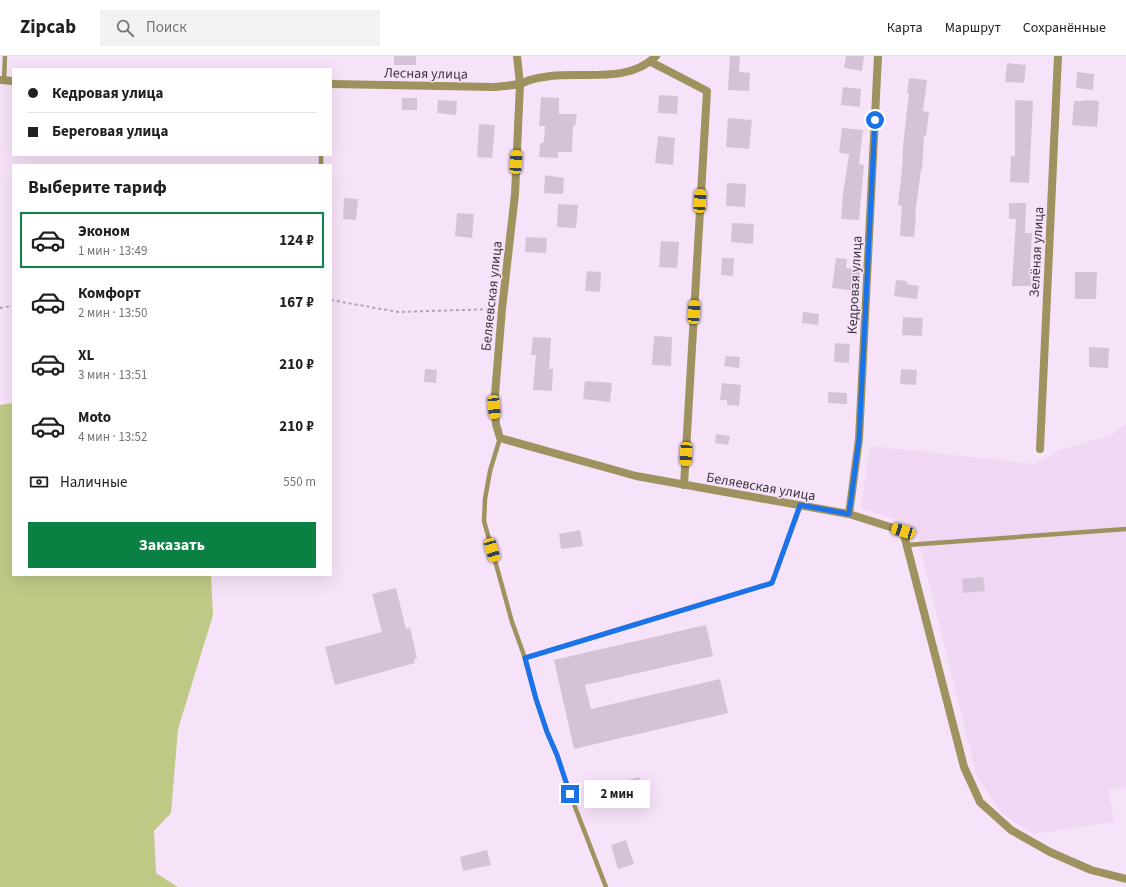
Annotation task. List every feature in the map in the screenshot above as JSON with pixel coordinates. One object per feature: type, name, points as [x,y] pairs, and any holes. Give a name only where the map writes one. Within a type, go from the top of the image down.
[{"type":"street","name":"Беляевская улица","points":[[517,56],[520,84],[515,194],[502,309],[494,407],[496,424],[500,438],[636,476],[684,486],[849,514],[903,531],[964,767],[980,802],[1012,830],[1050,852],[1091,870],[1126,879]]},
{"type":"street","name":"Кедровая улица","points":[[849,514],[859,439],[878,56]]},
{"type":"street","name":"Зелёная улица","points":[[1040,449],[1058,56]]},
{"type":"street","name":"Лесная улица","points":[[332,84],[494,87],[520,84],[530,80],[550,76],[574,74],[621,74],[635,70],[654,59]]},
{"type":"street","points":[[654,59],[707,91],[684,486]]},
{"type":"lane","points":[[5,56],[6,81]]},
{"type":"lane","points":[[500,438],[490,471],[485,499],[484,521],[512,622],[525,658],[536,699],[570,794],[606,887]]},
{"type":"lane","points":[[525,658],[772,583],[800,505]]},
{"type":"lane","points":[[907,545],[1126,529]]},
{"type":"path","points":[[332,300],[398,312],[502,309]]},
{"type":"path","points":[[0,308],[12,306]]},
{"type":"shaded area","points":[[1126,424],[1126,787],[1109,789],[1114,822],[1034,834],[1001,813],[976,774],[915,526],[861,508],[870,446],[1034,464],[1059,450],[1112,435]]},
{"type":"green space","points":[[12,403],[12,576],[211,576],[213,615],[178,729],[171,813],[154,831],[156,873],[178,887],[0,887],[0,405]]},
{"type":"building","points":[[394,56],[416,56],[416,65],[394,65]]},
{"type":"building","points":[[730,56],[740,56],[739,72],[750,73],[749,91],[728,90]]},
{"type":"building","points":[[846,56],[864,56],[862,71],[844,68]]},
{"type":"building","points":[[1007,63],[1026,65],[1024,83],[1005,82]]},
{"type":"building","points":[[1077,72],[1094,74],[1093,90],[1076,88]]},
{"type":"building","points":[[909,78],[927,80],[923,111],[929,112],[926,136],[924,136],[922,170],[915,215],[914,237],[900,236],[902,206],[898,205],[909,93],[907,93]]},
{"type":"building","points":[[843,87],[861,89],[860,107],[841,105]]},
{"type":"building","points":[[659,95],[678,96],[677,114],[658,113]]},
{"type":"building","points":[[541,97],[559,98],[559,114],[577,114],[575,126],[573,126],[572,152],[558,152],[558,158],[539,157],[540,144],[544,142],[545,126],[539,126]]},
{"type":"building","points":[[402,98],[417,98],[417,110],[402,110]]},
{"type":"building","points":[[438,100],[457,101],[456,115],[437,113]]},
{"type":"building","points":[[1015,100],[1033,101],[1029,183],[1010,182],[1011,156],[1015,156]]},
{"type":"building","points":[[1074,101],[1099,101],[1097,127],[1072,125]]},
{"type":"building","points":[[728,118],[752,120],[749,149],[726,147]]},
{"type":"building","points":[[479,124],[495,125],[492,158],[477,157]]},
{"type":"building","points":[[842,128],[863,130],[859,164],[864,165],[859,220],[841,219],[849,154],[839,153]]},
{"type":"building","points":[[658,136],[675,138],[673,165],[655,163]]},
{"type":"building","points":[[545,175],[564,178],[563,194],[544,193]]},
{"type":"building","points":[[727,183],[746,184],[745,207],[726,206]]},
{"type":"building","points":[[344,198],[358,199],[356,220],[343,219]]},
{"type":"building","points":[[1009,203],[1026,203],[1025,233],[1032,233],[1030,269],[1031,286],[1012,286],[1016,219],[1009,219]]},
{"type":"building","points":[[558,204],[578,205],[576,228],[557,227]]},
{"type":"building","points":[[457,213],[474,214],[472,238],[455,236]]},
{"type":"building","points":[[732,223],[754,224],[753,244],[731,242]]},
{"type":"building","points":[[526,237],[547,238],[546,253],[525,252]]},
{"type":"building","points":[[661,241],[679,242],[677,268],[659,267]]},
{"type":"building","points":[[722,258],[734,258],[733,276],[721,275]]},
{"type":"building","points":[[836,258],[847,259],[846,268],[860,270],[858,291],[832,288]]},
{"type":"building","points":[[587,271],[601,272],[600,292],[585,291]]},
{"type":"building","points":[[1075,272],[1097,272],[1096,299],[1075,299]]},
{"type":"building","points":[[896,280],[907,281],[907,284],[919,286],[917,299],[894,296]]},
{"type":"building","points":[[803,312],[819,314],[818,325],[802,323]]},
{"type":"building","points":[[903,317],[923,318],[922,336],[902,335]]},
{"type":"building","points":[[654,336],[672,337],[671,366],[652,365]]},
{"type":"building","points":[[533,337],[551,338],[549,369],[553,369],[552,391],[533,390],[536,355],[531,355]]},
{"type":"building","points":[[835,343],[850,344],[849,363],[834,362]]},
{"type":"building","points":[[1089,347],[1109,348],[1108,368],[1089,367]]},
{"type":"building","points":[[726,356],[740,357],[739,368],[724,366]]},
{"type":"building","points":[[425,369],[437,370],[436,383],[424,382]]},
{"type":"building","points":[[901,369],[917,370],[916,385],[900,384]]},
{"type":"building","points":[[585,381],[612,383],[610,402],[583,399]]},
{"type":"building","points":[[722,383],[741,385],[739,406],[727,405],[727,400],[720,400]]},
{"type":"building","points":[[828,392],[847,393],[847,404],[828,403]]},
{"type":"building","points":[[716,434],[730,436],[728,445],[715,443]]},
{"type":"building","points":[[580,530],[583,546],[561,549],[559,534]]},
{"type":"building","points":[[983,577],[985,591],[963,593],[962,579]]},
{"type":"building","points":[[396,588],[406,629],[410,628],[417,658],[414,659],[415,663],[335,685],[325,647],[382,632],[372,594]]},
{"type":"building","points":[[706,625],[713,656],[585,685],[591,709],[720,679],[728,713],[574,749],[554,660]]},
{"type":"building","points":[[639,777],[643,790],[601,801],[597,788]]},
{"type":"building","points":[[626,840],[634,864],[618,869],[611,845]]},
{"type":"building","points":[[487,850],[491,865],[463,871],[460,857]]},
{"type":"route","points":[[570,794],[536,699],[525,658],[772,583],[800,505],[849,514],[859,439],[875,120]]}]
